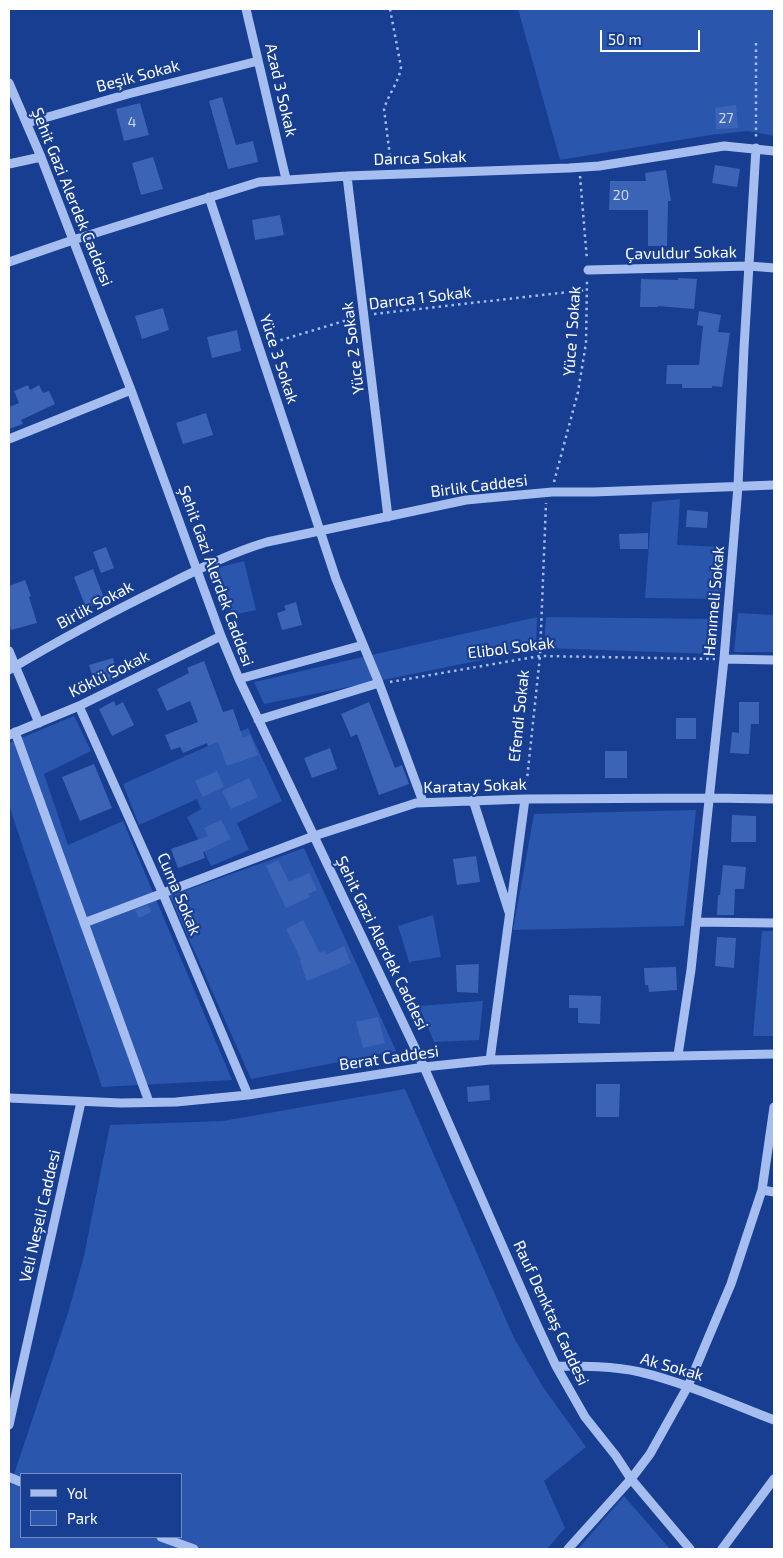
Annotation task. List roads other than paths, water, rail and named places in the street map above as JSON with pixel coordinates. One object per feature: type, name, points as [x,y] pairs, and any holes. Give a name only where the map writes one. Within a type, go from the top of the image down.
[{"type":"street","name":"Azad 3 Sokak","points":[[246,9],[286,179]]},
{"type":"street","name":"Beşik Sokak","points":[[27,123],[258,60]]},
{"type":"street","name":"Şehit Gazi Alerdek Caddesi","points":[[9,83],[41,157],[131,390],[221,636],[239,679],[424,1066]]},
{"type":"street","name":"Darıca Sokak","points":[[9,262],[259,182],[347,176],[579,167],[614,164],[724,146],[774,151]]},
{"type":"street","name":"Hanımeli Sokak","points":[[678,1055],[691,970],[724,659],[738,486],[756,148]]},
{"type":"street","points":[[9,164],[41,157]]},
{"type":"street","name":"Yüce 2 Sokak","points":[[347,176],[388,517]]},
{"type":"street","name":"Yüce 3 Sokak","points":[[209,197],[336,579],[379,684],[423,802]]},
{"type":"street","name":"Çavuldur Sokak","points":[[588,270],[749,266],[774,268]]},
{"type":"street","points":[[9,439],[131,390]]},
{"type":"street","name":"Birlik Caddesi","points":[[197,570],[248,548],[466,500],[516,494],[774,485]]},
{"type":"street","name":"Birlik Sokak","points":[[12,668],[87,625],[197,570]]},
{"type":"street","name":"Köklü Sokak","points":[[12,734],[79,706],[221,636]]},
{"type":"street","points":[[239,679],[363,645]]},
{"type":"street","points":[[9,651],[12,668],[39,722]]},
{"type":"street","points":[[724,659],[774,660]]},
{"type":"street","points":[[258,720],[379,684]]},
{"type":"street","name":"Cuma Sokak","points":[[79,706],[163,894],[248,1095]]},
{"type":"street","points":[[12,734],[84,923],[148,1102]]},
{"type":"street","points":[[490,1060],[525,799]]},
{"type":"street","name":"Karatay Sokak","points":[[84,923],[314,836],[398,808],[423,802],[525,799],[774,799]]},
{"type":"street","points":[[473,800],[509,915]]},
{"type":"street","points":[[696,922],[774,923]]},
{"type":"street","name":"Berat Caddesi","points":[[9,1098],[81,1102],[176,1102],[248,1095],[424,1066],[490,1060],[774,1054]]},
{"type":"street","name":"Rauf Denktaş Caddesi","points":[[424,1066],[556,1366],[585,1416],[631,1479],[690,1549]]},
{"type":"street","name":"Veli Neşeli Caddesi","points":[[9,1426],[81,1102]]},
{"type":"street","points":[[568,1549],[631,1479],[650,1454],[688,1386],[731,1284],[762,1190],[774,1107]]},
{"type":"street","points":[[762,1190],[774,1192]]},
{"type":"street","name":"Ak Sokak","points":[[556,1366],[614,1368],[641,1372],[688,1386],[774,1420]]},
{"type":"street","points":[[722,1549],[774,1479]]},
{"type":"street","points":[[165,1538],[194,1549]]}]
